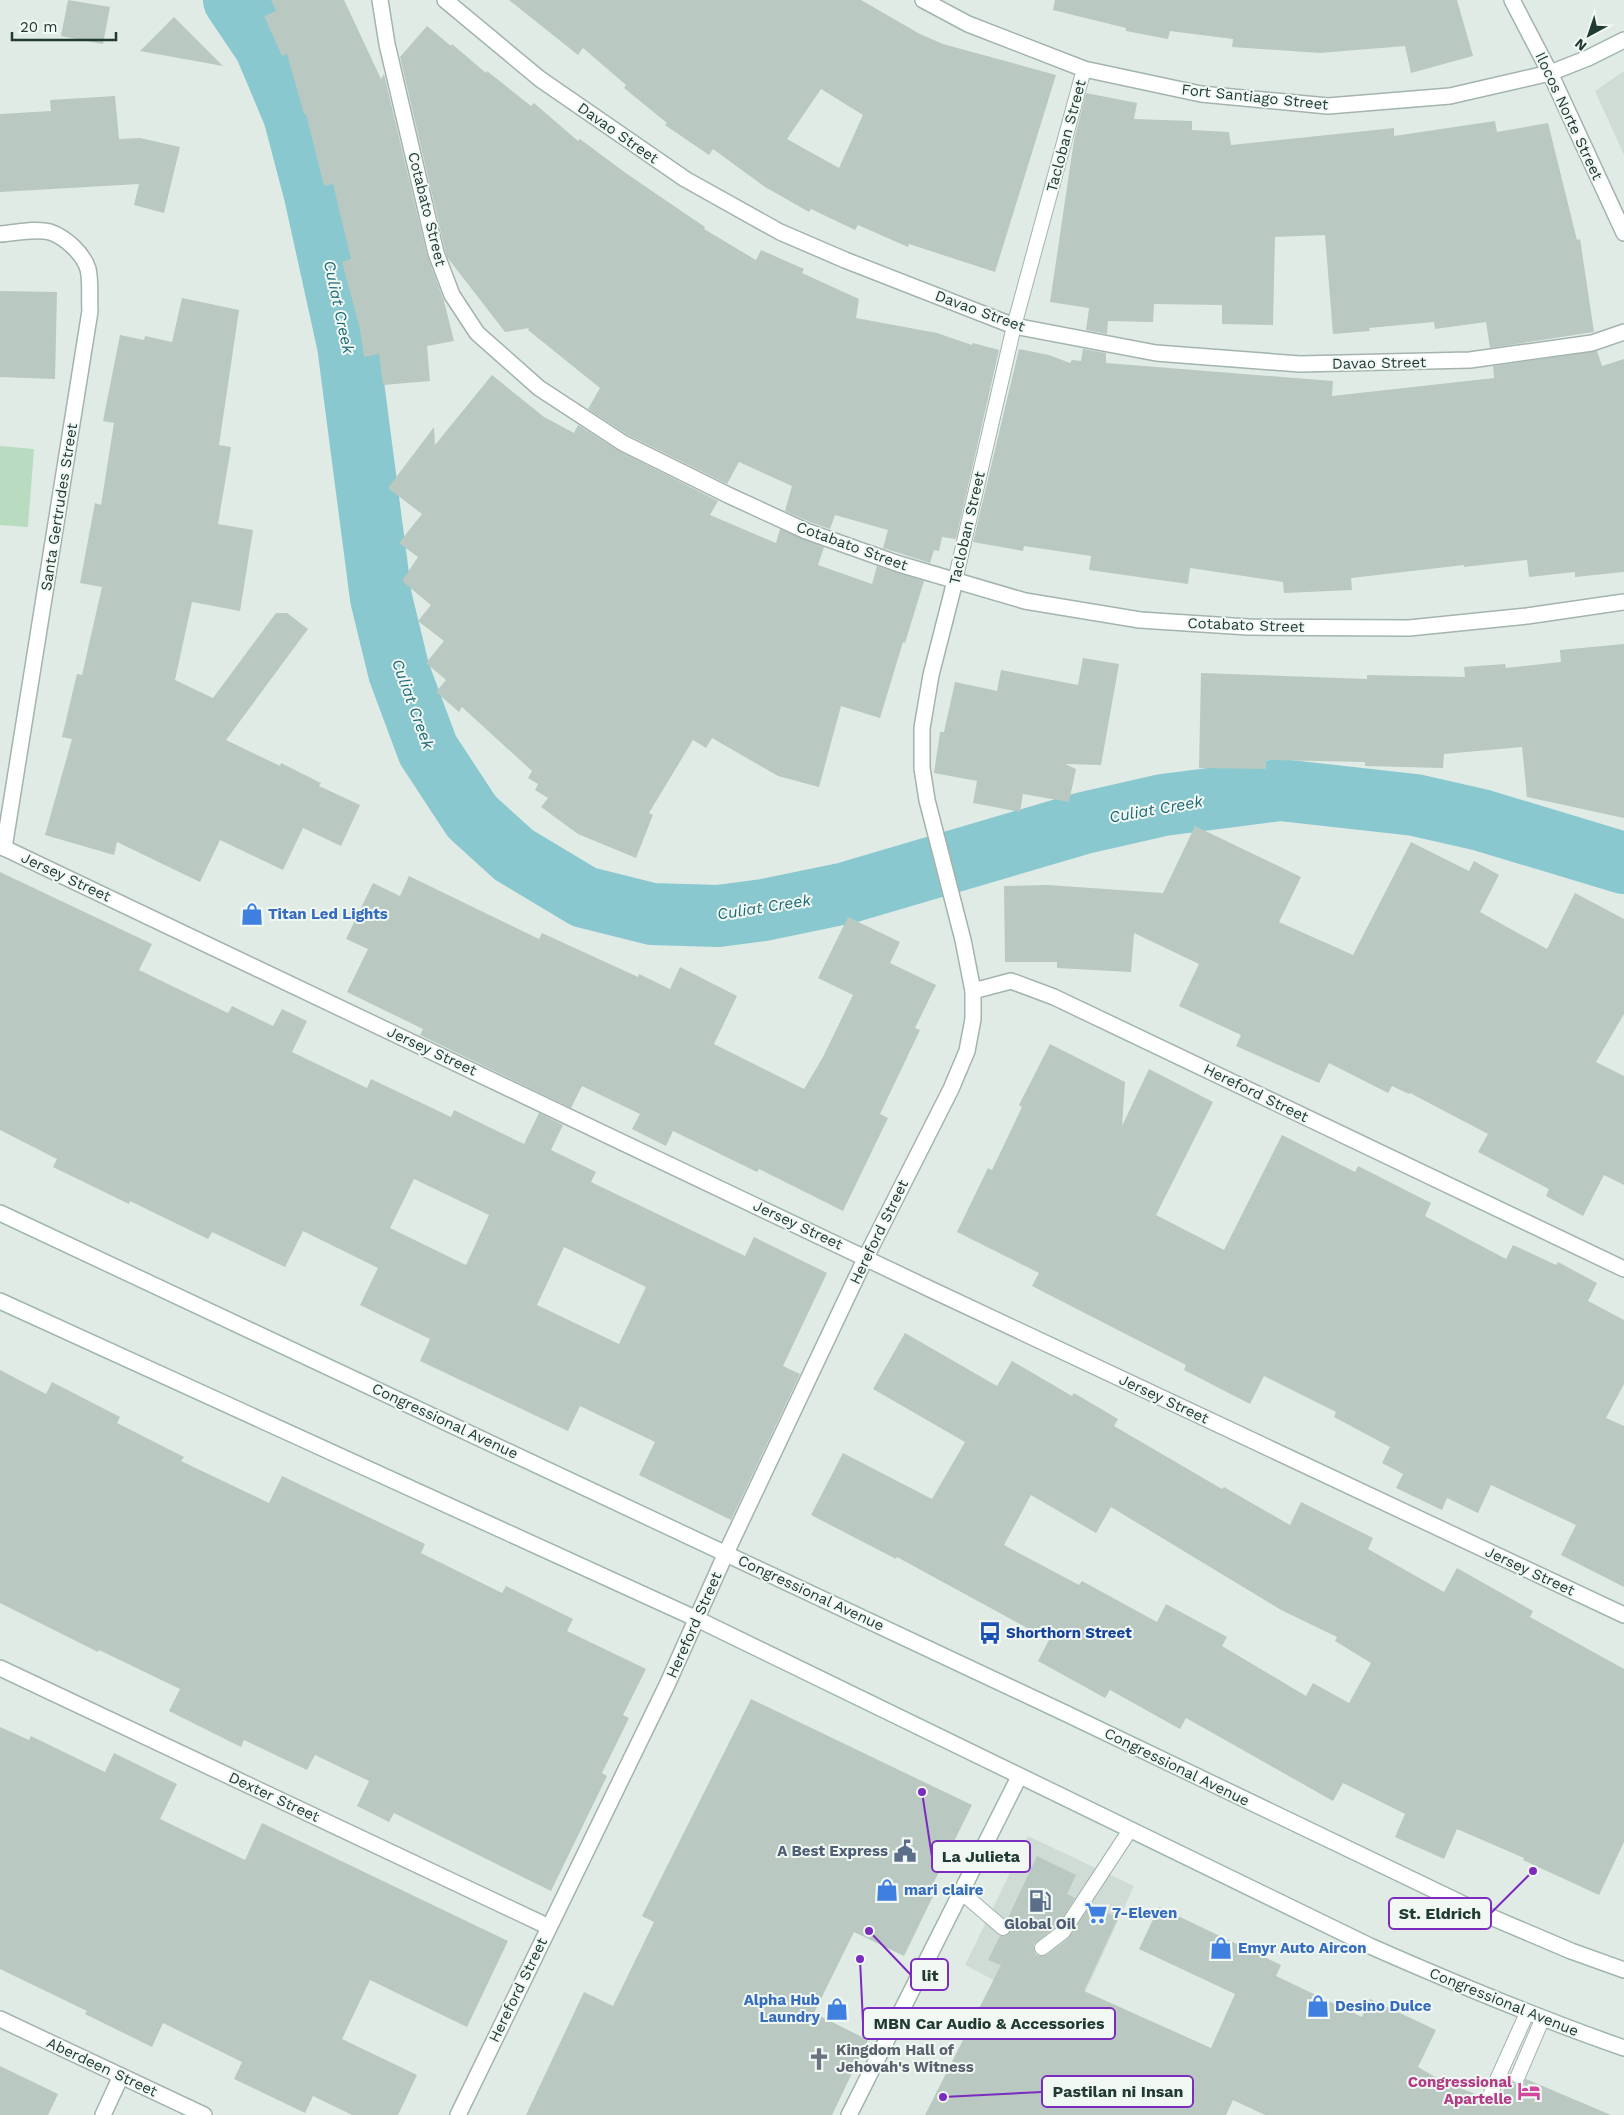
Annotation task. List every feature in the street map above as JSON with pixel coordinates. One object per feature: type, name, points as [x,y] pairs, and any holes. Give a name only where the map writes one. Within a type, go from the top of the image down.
[{"type":"street","name":"Cotabato Street","points":[[380,0],[387,44],[436,254],[452,295],[477,333],[539,388],[623,443],[728,495],[806,531],[899,564],[1026,601],[1130,619],[1248,627],[1409,628],[1527,616],[1624,602]]},
{"type":"street","name":"Davao Street","points":[[445,0],[540,79],[685,179],[788,236],[1014,326],[1156,353],[1300,364],[1470,360],[1592,343],[1624,332]]},
{"type":"street","name":"Fort Santiago Street","points":[[923,0],[968,24],[1084,69],[1201,94],[1328,106],[1450,96],[1550,73],[1588,58],[1624,40]]},
{"type":"street","name":"Ilocos Norte Street","points":[[1512,0],[1550,73],[1624,234]]},
{"type":"street","name":"Santa Gertrudes Street","points":[[0,234],[34,231],[50,232],[68,242],[78,252],[88,268],[90,311],[2,847]]},
{"type":"street","name":"Tacloban Street","points":[[955,580],[931,676],[922,728],[922,768],[934,830],[963,940],[973,991]]},
{"type":"street","name":"Jersey Street","points":[[2,847],[1624,1615]]},
{"type":"street","name":"Hereford Street","points":[[458,2115],[666,1685],[726,1553],[866,1257],[951,1089],[964,1059],[973,1019],[973,991],[1011,981],[1054,997],[1624,1269]]},
{"type":"street","name":"Congressional Avenue","points":[[0,1213],[726,1553],[1484,1914],[1571,1951],[1624,1970]]},
{"type":"street","name":"Congressional Avenue","points":[[0,1301],[696,1619],[1370,1946],[1542,2020],[1624,2048]]},
{"type":"street","name":"Dexter Street","points":[[0,1668],[549,1927]]},
{"type":"street","points":[[849,2115],[1019,1777]]},
{"type":"street","name":"Aberdeen Street","points":[[0,2019],[204,2115]]},
{"type":"street","points":[[103,2115],[122,2076]]},
{"type":"lane","name":"Tacloban Street","points":[[955,580],[1014,326],[1084,69]]},
{"type":"lane","points":[[1042,1948],[1063,1932],[1130,1830]]},
{"type":"lane","points":[[961,1892],[1003,1928]]},
{"type":"lane","points":[[1491,2093],[1527,2013]]},
{"type":"lane","points":[[1518,2076],[1542,2020]]},
{"type":"shaded area","points":[[1624,71],[1624,155],[1595,91]]},
{"type":"shaded area","points":[[1028,1836],[1134,1886],[1072,2021],[965,1965]]},
{"type":"green space","points":[[0,446],[34,449],[28,527],[0,525]]},
{"type":"building","points":[[68,0],[110,7],[103,44],[61,36]]},
{"type":"building","points":[[271,0],[344,0],[381,79],[384,74],[427,255],[444,301],[454,341],[427,346],[430,381],[383,385],[379,354],[364,357],[360,329],[342,262],[351,259],[333,184],[324,186],[306,114],[304,114],[287,54],[282,56],[264,16],[276,11]]},
{"type":"building","points":[[509,0],[861,0],[920,34],[943,44],[1056,75],[995,272],[909,244],[908,247],[858,225],[855,230],[811,209],[809,212],[765,187],[713,149],[709,155],[665,125],[667,123],[624,88],[626,85],[583,48],[578,55]],"holes":[[[821,89],[863,115],[839,168],[787,139]]]},
{"type":"building","points":[[1055,0],[1457,0],[1473,56],[1411,73],[1405,46],[1320,53],[1232,47],[1233,39],[1170,31],[1168,39],[1126,31],[1126,28],[1053,10]]},
{"type":"building","points":[[174,17],[223,66],[140,51]]},
{"type":"building","points":[[427,26],[531,106],[534,103],[578,141],[580,139],[627,174],[705,227],[704,229],[756,260],[761,250],[804,269],[802,273],[859,299],[856,318],[937,333],[972,345],[973,343],[999,350],[956,539],[942,537],[939,551],[934,550],[930,563],[883,548],[888,530],[835,515],[830,529],[785,511],[792,486],[739,462],[727,484],[628,435],[588,409],[600,388],[528,330],[529,328],[505,332],[447,257],[445,250],[400,57]]},
{"type":"building","points":[[1086,93],[1137,103],[1134,119],[1192,121],[1192,130],[1229,132],[1231,145],[1394,128],[1394,136],[1495,121],[1497,132],[1548,123],[1577,240],[1580,239],[1594,332],[1490,348],[1486,322],[1435,329],[1434,322],[1369,328],[1370,331],[1333,334],[1325,235],[1275,237],[1273,325],[1222,324],[1222,305],[1154,304],[1153,322],[1108,321],[1107,334],[1086,330],[1089,308],[1050,302],[1074,140]]},
{"type":"building","points":[[115,96],[119,139],[140,138],[180,147],[164,213],[134,205],[139,184],[0,192],[0,114],[51,111],[50,100]]},
{"type":"building","points":[[0,291],[57,292],[55,379],[0,377]]},
{"type":"building","points":[[182,298],[239,310],[219,445],[231,447],[218,524],[253,530],[240,611],[192,602],[175,680],[213,698],[276,613],[287,613],[308,629],[226,740],[280,766],[281,763],[321,783],[319,786],[360,805],[341,846],[303,828],[283,870],[220,840],[200,882],[117,842],[114,855],[45,835],[72,739],[62,737],[77,674],[82,675],[102,587],[80,583],[95,503],[101,505],[114,423],[103,421],[120,335],[144,340],[145,336],[172,342]]},
{"type":"building","points":[[1019,349],[1049,355],[1070,363],[1072,360],[1081,361],[1083,349],[1106,353],[1106,363],[1333,381],[1332,396],[1494,378],[1493,366],[1597,351],[1602,366],[1624,359],[1624,572],[1575,577],[1575,572],[1529,577],[1527,560],[1351,578],[1352,590],[1284,593],[1283,582],[1190,568],[1188,584],[1089,570],[1091,556],[1024,546],[1023,551],[973,542]]},
{"type":"building","points":[[492,375],[544,417],[574,433],[578,425],[619,451],[718,501],[710,515],[776,543],[780,529],[824,547],[818,565],[872,584],[877,566],[924,581],[880,718],[841,706],[819,787],[778,776],[712,738],[706,748],[693,740],[649,813],[653,815],[636,858],[578,834],[541,807],[548,798],[535,790],[538,784],[528,778],[532,771],[462,707],[459,712],[436,692],[446,680],[426,663],[444,641],[418,621],[431,605],[402,581],[418,557],[399,543],[422,514],[388,488],[434,427],[435,445]]},
{"type":"building","points":[[1624,644],[1624,818],[1527,797],[1522,747],[1444,754],[1443,768],[1365,766],[1365,762],[1266,760],[1266,769],[1199,768],[1201,673],[1367,679],[1367,675],[1465,677],[1464,667],[1505,664],[1506,668],[1561,662],[1560,650]]},
{"type":"building","points":[[1083,658],[1119,664],[1101,765],[1065,764],[1076,769],[1069,802],[1023,794],[1020,812],[973,803],[977,781],[934,773],[940,732],[944,732],[955,682],[997,691],[1001,670],[1078,685]]},
{"type":"building","points":[[1195,826],[1301,877],[1279,922],[1353,955],[1411,842],[1469,871],[1474,861],[1499,875],[1480,912],[1547,949],[1575,893],[1624,919],[1624,1014],[1596,1062],[1624,1076],[1624,1185],[1604,1175],[1583,1216],[1546,1196],[1549,1189],[1478,1152],[1488,1134],[1410,1093],[1392,1086],[1388,1093],[1329,1063],[1319,1083],[1236,1046],[1241,1035],[1179,1006],[1199,964],[1134,933],[1131,972],[1057,968],[1057,962],[1005,962],[1004,886],[1048,885],[1163,893]]},
{"type":"building","points":[[0,872],[152,944],[139,970],[228,1013],[232,1006],[273,1026],[282,1009],[307,1021],[292,1052],[367,1088],[371,1079],[451,1117],[454,1110],[524,1144],[539,1113],[563,1125],[551,1150],[596,1172],[591,1182],[745,1256],[754,1237],[827,1273],[783,1366],[800,1374],[731,1520],[639,1475],[655,1442],[580,1406],[568,1431],[420,1361],[430,1339],[360,1305],[378,1268],[303,1231],[285,1267],[212,1232],[208,1239],[130,1201],[129,1204],[53,1167],[57,1159],[0,1130]],"holes":[[[414,1179],[489,1215],[466,1265],[390,1228]],[[564,1247],[646,1287],[619,1344],[537,1305]]]},
{"type":"building","points":[[409,876],[539,939],[542,933],[638,977],[639,974],[670,989],[680,967],[737,996],[714,1044],[804,1089],[823,1057],[853,995],[818,978],[848,917],[900,942],[890,963],[936,985],[915,1028],[920,1030],[880,1114],[888,1118],[843,1211],[759,1169],[757,1172],[673,1131],[666,1146],[632,1129],[640,1114],[582,1086],[571,1108],[420,1035],[423,1029],[347,992],[368,949],[346,939],[373,883],[400,896]]},
{"type":"building","points":[[1050,1044],[1125,1082],[1122,1126],[1149,1069],[1213,1102],[1156,1215],[1224,1250],[1282,1135],[1355,1172],[1358,1166],[1431,1203],[1425,1216],[1506,1259],[1513,1245],[1556,1265],[1558,1262],[1597,1283],[1588,1301],[1624,1320],[1624,1384],[1606,1418],[1624,1426],[1624,1587],[1561,1555],[1576,1525],[1491,1485],[1478,1513],[1447,1498],[1442,1510],[1396,1488],[1403,1474],[1382,1463],[1390,1447],[1334,1417],[1336,1412],[1264,1376],[1250,1404],[1184,1370],[1186,1365],[1032,1286],[1039,1273],[957,1232],[988,1168],[992,1170],[1022,1107],[1019,1105]]},
{"type":"building","points":[[905,1333],[997,1386],[1012,1361],[1072,1396],[1074,1393],[1118,1419],[1114,1426],[1222,1489],[1224,1487],[1290,1525],[1301,1502],[1373,1538],[1368,1549],[1444,1592],[1457,1568],[1533,1611],[1530,1617],[1624,1669],[1624,1842],[1599,1895],[1523,1860],[1524,1858],[1457,1829],[1444,1859],[1395,1837],[1405,1814],[1343,1783],[1333,1801],[1186,1718],[1180,1729],[1110,1690],[1105,1698],[1038,1661],[1049,1640],[897,1557],[896,1559],[811,1515],[843,1453],[932,1499],[965,1442],[873,1389]],"holes":[[[1031,1495],[1096,1533],[1111,1507],[1281,1610],[1337,1637],[1335,1641],[1371,1663],[1349,1703],[1313,1683],[1306,1696],[1222,1646],[1227,1637],[1166,1604],[1157,1622],[1082,1581],[1079,1585],[1004,1545]]]},
{"type":"building","points":[[0,1370],[46,1394],[52,1382],[120,1417],[117,1423],[184,1457],[181,1461],[269,1503],[282,1476],[425,1544],[421,1553],[502,1593],[506,1586],[573,1619],[567,1631],[646,1669],[623,1715],[629,1718],[602,1773],[607,1776],[551,1891],[394,1813],[389,1822],[357,1806],[369,1781],[315,1755],[307,1770],[244,1740],[241,1747],[169,1711],[180,1689],[99,1650],[98,1652],[0,1603]]},
{"type":"building","points":[[751,1699],[972,1805],[930,1890],[935,1892],[904,1956],[854,1932],[814,2013],[868,2040],[832,2115],[526,2115],[584,1992],[613,2006],[654,1922],[642,1916]]},
{"type":"building","points":[[0,1727],[29,1740],[31,1736],[105,1772],[114,1753],[177,1784],[160,1819],[245,1860],[262,1823],[508,1941],[467,2027],[370,1980],[342,2039],[417,2075],[398,2115],[352,2115],[313,2096],[305,2113],[234,2079],[242,2062],[163,2023],[152,2047],[85,2014],[87,2011],[0,1969]]},
{"type":"building","points":[[1037,1856],[1076,1875],[1067,1894],[1075,1898],[1057,1926],[1034,1944],[1035,1954],[1039,1956],[1047,1955],[1068,1939],[1091,1905],[1118,1918],[1084,1991],[1211,2048],[1235,1994],[1139,1949],[1159,1907],[1281,1965],[1276,1976],[1362,2017],[1370,1999],[1436,2030],[1418,2067],[1442,2081],[1483,2097],[1488,2101],[1499,2103],[1509,2076],[1515,2084],[1523,2083],[1526,2079],[1611,2115],[1265,2115],[1233,2100],[1226,2115],[925,2115],[1001,1965],[988,1960],[1000,1936],[1006,1936],[1011,1930],[1011,1925],[1007,1920]]},
{"type":"building","points":[[0,2066],[58,2094],[48,2115],[0,2115]]},
{"type":"waterway","name":"Culiat Creek","points":[[234,0],[265,46],[294,115],[315,195],[348,345],[381,598],[399,672],[428,750],[472,817],[514,855],[584,897],[652,914],[718,916],[764,910],[846,893],[1084,823],[1163,805],[1280,790],[1415,805],[1481,820],[1624,863]]},
{"type":"place","name":"Titan Led Lights","points":[[252,914]]},
{"type":"place","name":"Shorthorn Street","points":[[990,1633]]},
{"type":"place","name":"La Julieta","points":[[922,1792]]},
{"type":"place","name":"A Best Express","points":[[905,1851]]},
{"type":"place","name":"St. Eldrich","points":[[1533,1871]]},
{"type":"place","name":"mari claire","points":[[887,1890]]},
{"type":"place","name":"Global Oil","points":[[1040,1901]]},
{"type":"place","name":"7-Eleven","points":[[1096,1913]]},
{"type":"place","name":"lit","points":[[869,1931]]},
{"type":"place","name":"Emyr Auto Aircon","points":[[1221,1948]]},
{"type":"place","name":"MBN Car Audio & Accessories","points":[[860,1959]]},
{"type":"place","name":"Desino Dulce","points":[[1318,2006]]},
{"type":"place","name":"Alpha Hub Laundry","points":[[837,2009]]},
{"type":"place","name":"Kingdom Hall of Jehovah's Witness","points":[[819,2059]]},
{"type":"place","name":"Congressional Apartelle","points":[[1529,2091]]},
{"type":"place","name":"Pastilan ni Insan","points":[[943,2097]]}]
